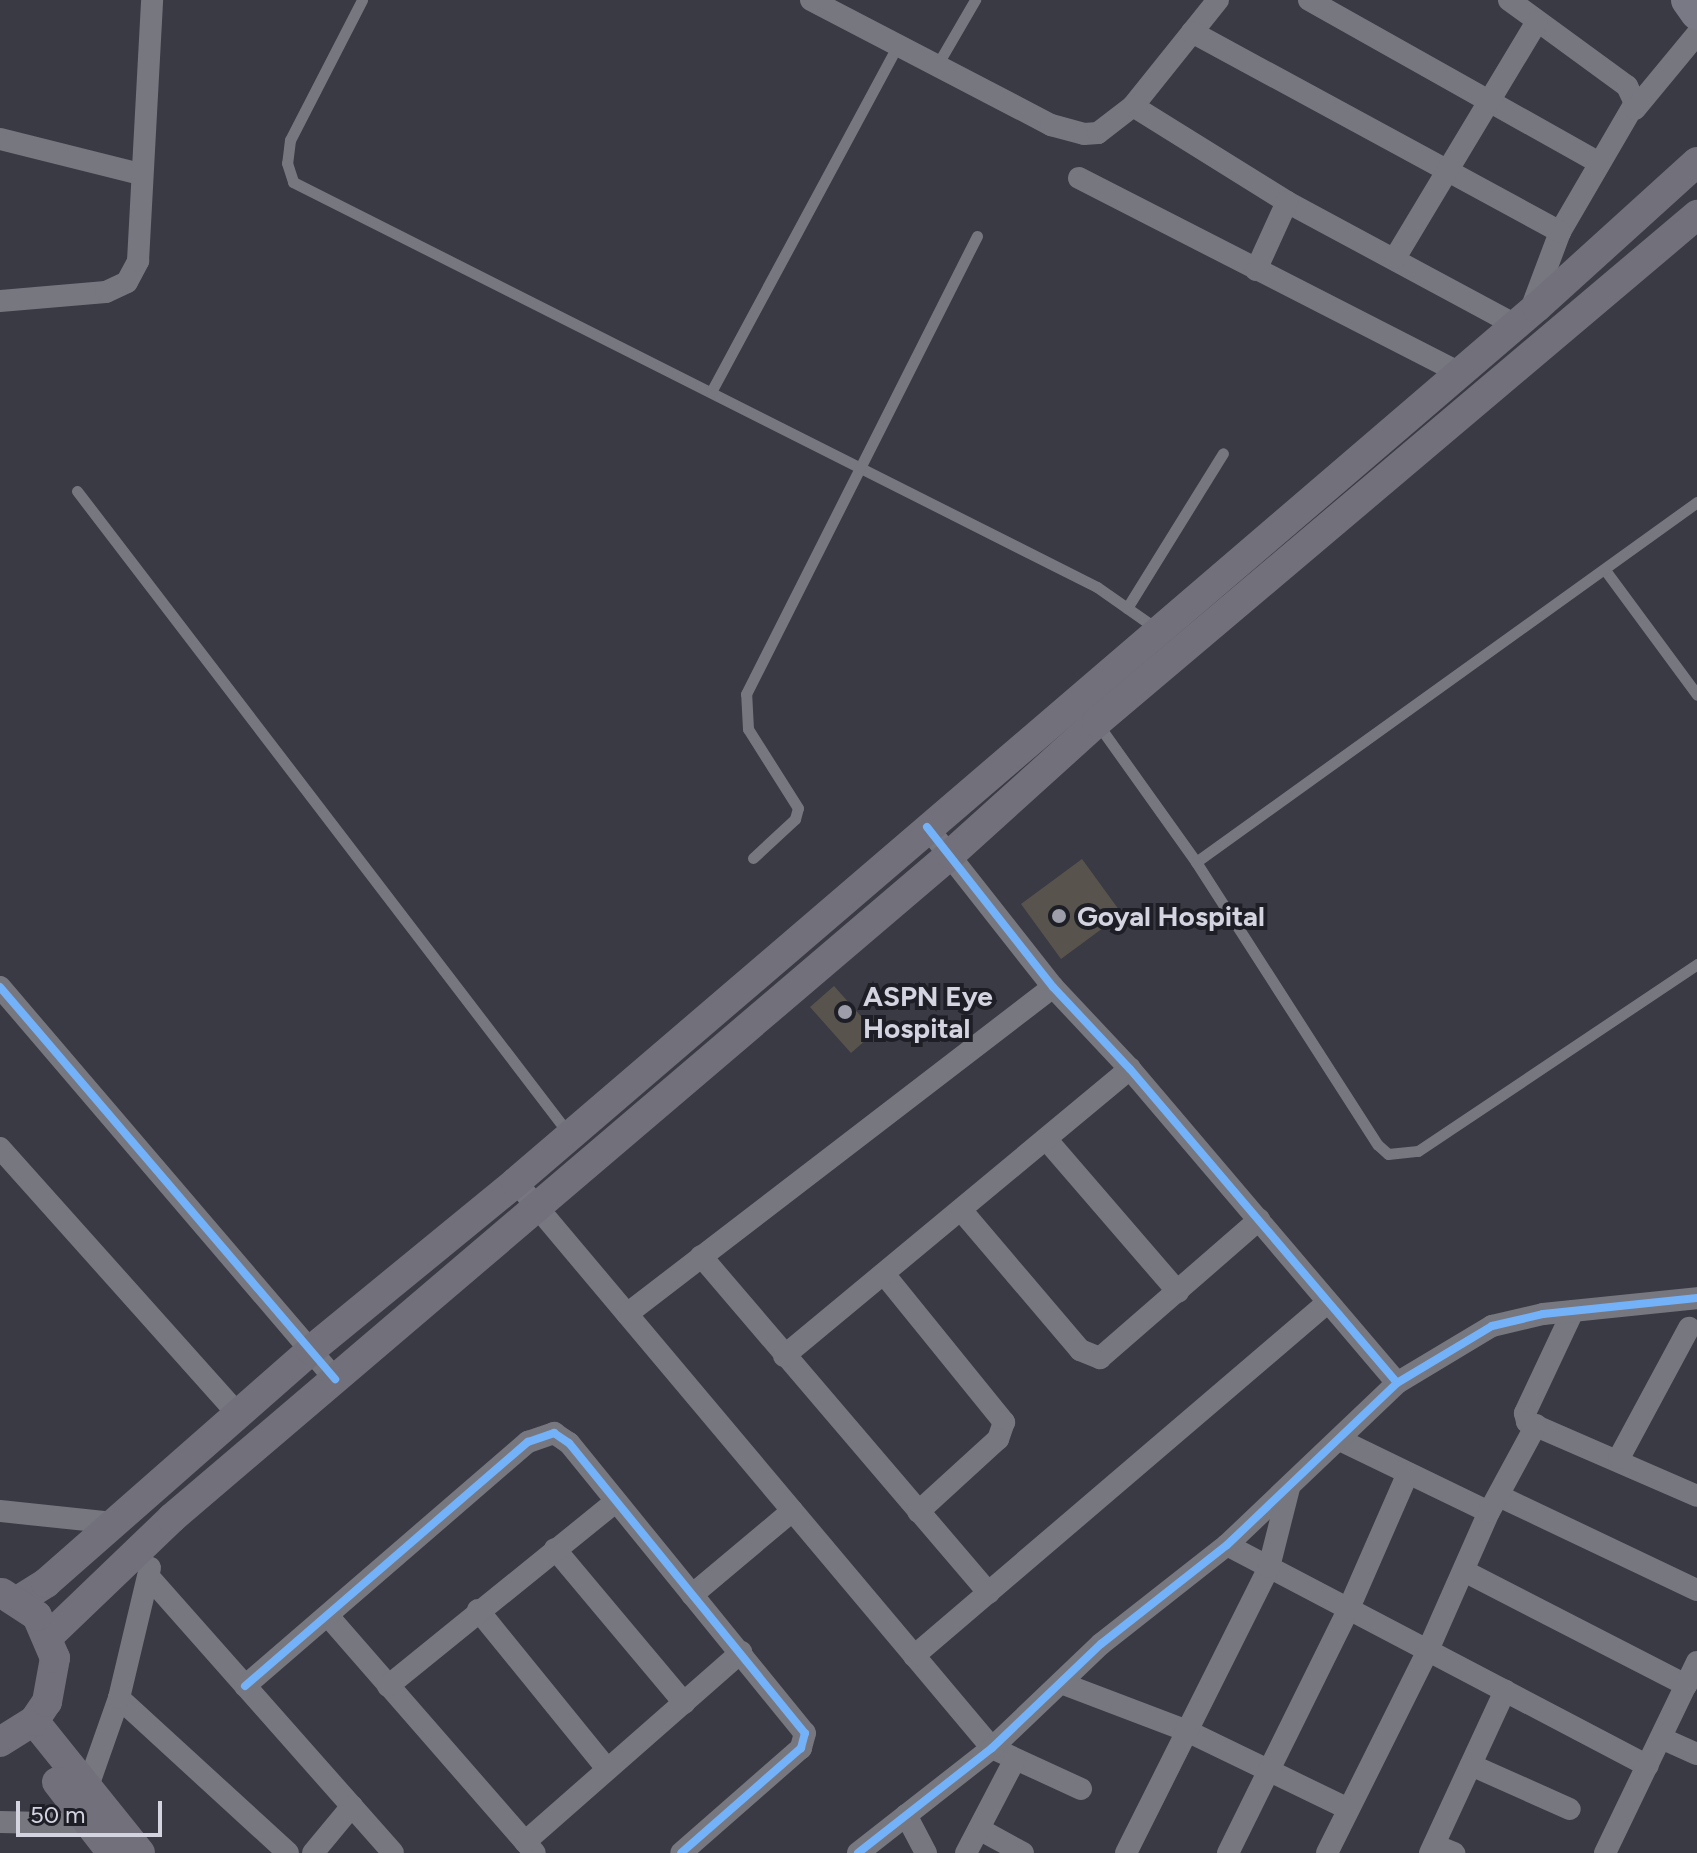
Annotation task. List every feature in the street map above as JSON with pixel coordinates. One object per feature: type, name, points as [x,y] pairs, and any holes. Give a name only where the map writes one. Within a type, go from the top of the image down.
[{"type":"main road","points":[[1688,0],[1697,13]]},
{"type":"main road","points":[[17,1732],[54,1681],[49,1636],[9,1596],[115,1523],[151,1493],[311,1350],[516,1182],[1460,373],[1697,162]]},
{"type":"main road","points":[[49,1636],[163,1528],[335,1379],[951,854],[1097,722],[1187,650],[1697,215]]},
{"type":"main road","points":[[1355,463],[1378,487]]},
{"type":"main road","points":[[151,1493],[163,1528]]},
{"type":"main road","points":[[17,1732],[87,1789],[140,1853]]},
{"type":"main road","points":[[17,1732],[112,1853]]},
{"type":"street","points":[[0,301],[106,292],[127,282],[138,261],[140,174],[152,0]]},
{"type":"street","points":[[811,0],[896,48],[1051,125],[1084,134],[1098,133],[1133,106],[1218,0]]},
{"type":"street","points":[[1309,0],[1598,162]]},
{"type":"street","points":[[1509,0],[1627,86],[1635,109]]},
{"type":"street","points":[[1395,258],[1537,22]]},
{"type":"street","points":[[1192,32],[1560,232]]},
{"type":"street","points":[[1133,106],[1287,202],[1522,319],[1560,232],[1598,162],[1635,109],[1697,34]]},
{"type":"street","points":[[0,139],[140,174]]},
{"type":"street","points":[[1079,178],[1460,373]]},
{"type":"street","points":[[1256,270],[1287,202]]},
{"type":"street","points":[[927,827],[1053,987],[1130,1069],[1397,1383]]},
{"type":"street","points":[[0,987],[335,1379]]},
{"type":"street","points":[[627,1314],[1053,987]]},
{"type":"street","points":[[784,1356],[1130,1069]]},
{"type":"street","points":[[1046,1139],[1178,1292]]},
{"type":"street","points":[[0,1148],[240,1416]]},
{"type":"street","points":[[516,1182],[992,1748],[1014,1761],[1081,1789]]},
{"type":"street","points":[[961,1210],[1080,1350],[1092,1357],[1111,1354],[1259,1220]]},
{"type":"street","points":[[701,1256],[989,1593]]},
{"type":"street","points":[[884,1274],[1004,1422],[998,1439],[918,1512]]},
{"type":"street","points":[[858,1853],[992,1748],[1061,1683],[1227,1545],[1397,1383],[1492,1326],[1573,1311],[1697,1298]]},
{"type":"street","points":[[914,1656],[1327,1303]]},
{"type":"street","points":[[1619,1458],[1693,1338],[1671,1303]]},
{"type":"street","points":[[1573,1311],[1525,1413],[1527,1422],[1619,1458],[1697,1496]]},
{"type":"street","points":[[1327,1853],[1346,1808],[1428,1650],[1495,1504],[1536,1425]]},
{"type":"street","points":[[245,1686],[542,1434],[554,1433],[569,1443],[614,1503],[802,1727],[804,1742],[681,1853]]},
{"type":"street","points":[[1340,1440],[1408,1473],[1495,1504],[1697,1590]]},
{"type":"street","points":[[1228,1853],[1349,1608],[1408,1473]]},
{"type":"street","points":[[1126,1853],[1269,1567],[1290,1487]]},
{"type":"street","points":[[388,1686],[478,1610],[614,1503]]},
{"type":"street","points":[[0,1511],[115,1523]]},
{"type":"street","points":[[692,1595],[792,1511]]},
{"type":"street","points":[[87,1789],[119,1698],[163,1528]]},
{"type":"street","points":[[1227,1545],[1648,1766]]},
{"type":"street","points":[[555,1549],[684,1703]]},
{"type":"street","points":[[1464,1571],[1686,1685]]},
{"type":"street","points":[[149,1577],[393,1853]]},
{"type":"street","points":[[478,1610],[607,1769]]},
{"type":"street","points":[[329,1617],[530,1848],[607,1769],[741,1652]]},
{"type":"street","points":[[1605,1853],[1697,1662]]},
{"type":"street","points":[[1061,1683],[1185,1730],[1270,1767],[1346,1808]]},
{"type":"street","points":[[1439,1850],[1471,1765],[1505,1691]]},
{"type":"street","points":[[119,1698],[288,1853]]},
{"type":"street","points":[[1661,1738],[1697,1754]]},
{"type":"street","points":[[966,1853],[1014,1761]]},
{"type":"street","points":[[1471,1765],[1570,1809]]},
{"type":"street","points":[[313,1853],[352,1806]]},
{"type":"street","points":[[906,1815],[926,1853]]},
{"type":"street","points":[[0,1822],[88,1824]]},
{"type":"street","points":[[979,1829],[1023,1853]]},
{"type":"lane","points":[[362,0],[290,140],[287,163],[293,182],[1097,587],[1187,650]]},
{"type":"lane","points":[[936,67],[975,0]]},
{"type":"lane","points":[[711,392],[896,48]]},
{"type":"lane","points":[[753,858],[795,819],[798,808],[748,729],[746,694],[863,468],[977,236]]},
{"type":"lane","points":[[1127,608],[1223,453]]},
{"type":"lane","points":[[77,491],[569,1134]]},
{"type":"lane","points":[[1196,862],[1697,502]]},
{"type":"lane","points":[[1605,570],[1697,695]]},
{"type":"lane","points":[[1097,722],[1196,862],[1378,1145],[1388,1154],[1418,1151],[1697,964]]},
{"type":"building","points":[[1082,859],[1122,914],[1061,959],[1021,904]]},
{"type":"building","points":[[834,986],[875,1032],[851,1053],[810,1007]]},
{"type":"cycle path","points":[[927,827],[1053,987],[1130,1069],[1397,1383]]},
{"type":"cycle path","points":[[0,987],[335,1379]]},
{"type":"cycle path","points":[[858,1853],[992,1748],[1101,1644],[1227,1545],[1397,1383],[1492,1326],[1543,1314],[1697,1298]]},
{"type":"cycle path","points":[[245,1686],[528,1442],[554,1433],[569,1443],[805,1733],[801,1748],[681,1853]]},
{"type":"place","name":"Goyal Hospital","points":[[1059,916]]},
{"type":"place","name":"ASPN Eye Hospital","points":[[845,1012]]}]
